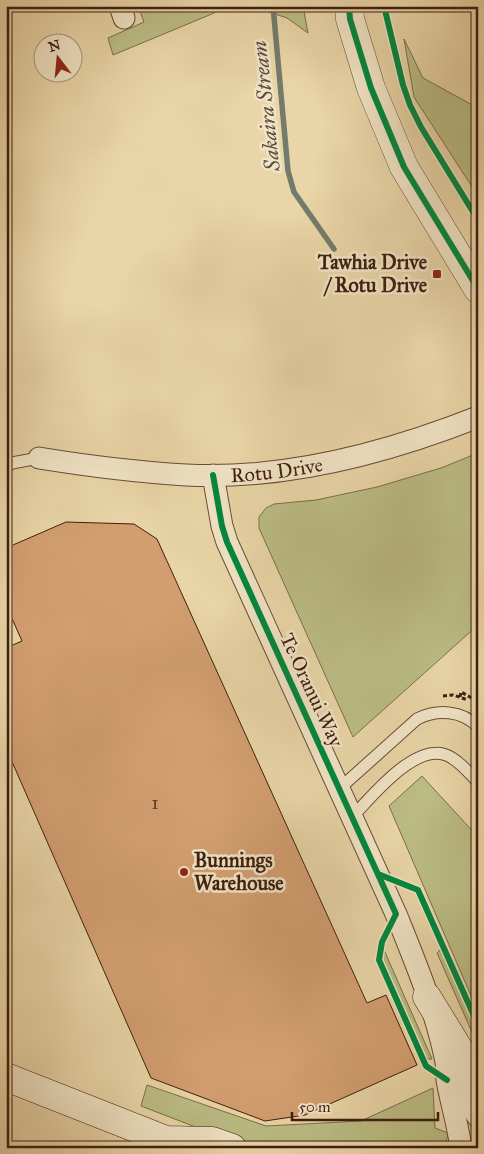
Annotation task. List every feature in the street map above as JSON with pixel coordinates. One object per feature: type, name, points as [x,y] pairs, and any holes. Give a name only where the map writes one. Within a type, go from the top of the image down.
[{"type":"main road","points":[[349,6],[350,18],[371,88],[404,167],[478,289]]},
{"type":"main road","points":[[428,998],[478,1083]]},
{"type":"main road","points":[[6,1077],[172,1144],[212,1141],[232,1148]]},
{"type":"street","name":"Rotu Drive","points":[[39,458],[112,470],[186,475],[243,474],[320,464],[398,446],[478,417]]},
{"type":"street","name":"Te Oranui Way","points":[[213,475],[222,526],[227,542],[396,914],[428,998],[446,1063],[447,1080],[458,1124],[460,1148]]},
{"type":"street","name":"Te Oranui Way","points":[[446,1063],[478,1117]]},
{"type":"lane","points":[[6,467],[12,463],[39,458]]},
{"type":"lane","points":[[339,789],[417,719],[429,713],[451,712],[464,717],[478,727]]},
{"type":"lane","points":[[352,817],[405,765],[419,757],[436,753],[452,757],[478,782]]},
{"type":"path","points":[[460,697],[461,692],[475,702],[478,700]]},
{"type":"green space","points":[[138,6],[231,6],[113,55],[108,38],[144,22]]},
{"type":"green space","points":[[251,6],[303,6],[308,33],[287,18]]},
{"type":"green space","points":[[404,39],[423,78],[478,108],[478,196],[414,97]]},
{"type":"green space","points":[[478,453],[478,625],[353,737],[259,528],[259,517],[266,508],[274,504],[316,500],[377,487],[441,468]]},
{"type":"green space","points":[[422,776],[478,837],[478,1012],[389,806]]},
{"type":"green space","points":[[441,949],[478,1031],[478,1037],[475,1039],[437,953]]},
{"type":"green space","points":[[384,950],[432,1059],[426,1059],[382,961]]},
{"type":"green space","points":[[147,1085],[266,1126],[361,1121],[433,1088],[435,1128],[448,1133],[445,1148],[250,1148],[141,1106]]},
{"type":"building","name":"Bunnings Warehouse","points":[[66,522],[134,524],[157,539],[367,1003],[386,995],[417,1065],[305,1115],[265,1121],[151,1078],[6,748],[6,648],[22,641],[6,605],[6,548]]},
{"type":"waterway","name":"Sakaira Stream","points":[[273,6],[288,171],[294,192],[334,249]]},
{"type":"cycle path","points":[[349,6],[350,19],[371,88],[404,167],[478,289]]},
{"type":"cycle path","points":[[384,6],[403,85],[410,105],[421,127],[478,220]]},
{"type":"cycle path","points":[[213,475],[222,526],[227,542],[396,914],[382,942],[379,960],[426,1066],[447,1080]]},
{"type":"cycle path","points":[[378,874],[418,890],[478,1025]]},
{"type":"place","name":"Tawhia Drive / Rotu Drive","points":[[437,274]]},
{"type":"place","name":"Bunnings Warehouse","points":[[184,872]]}]
